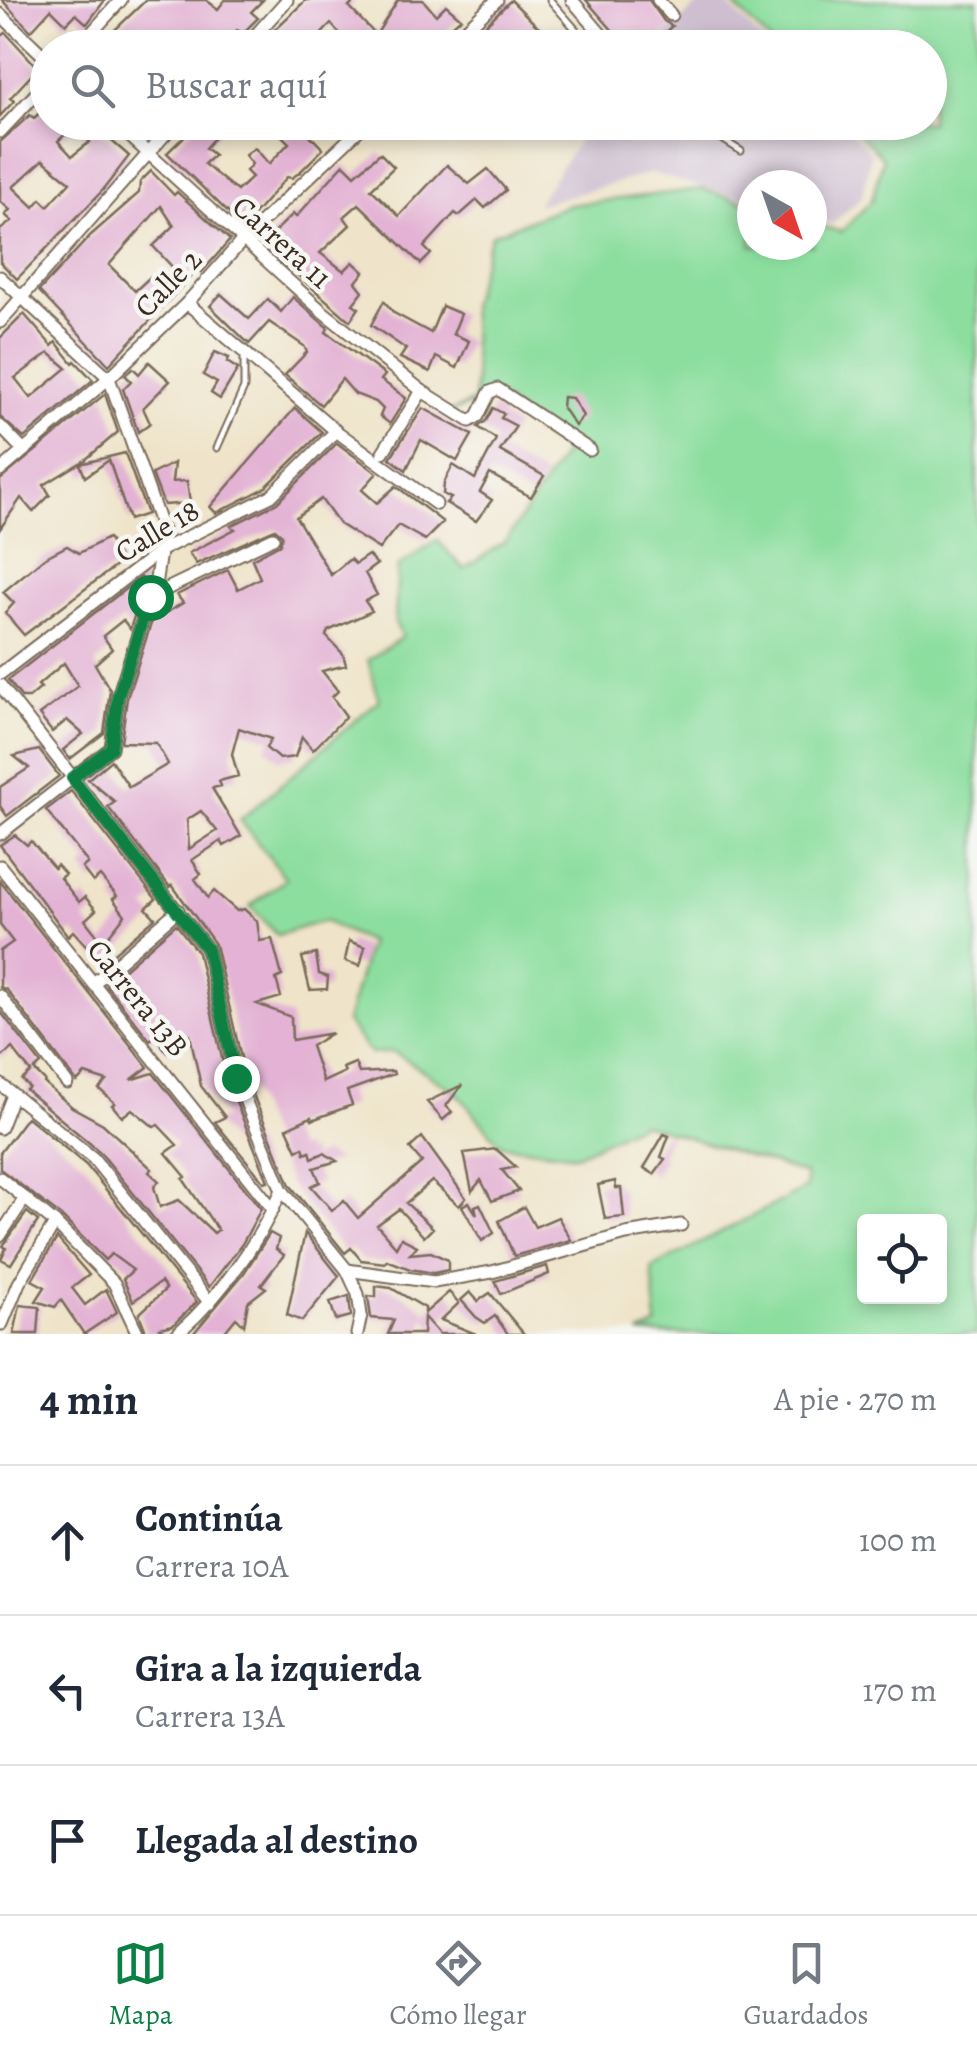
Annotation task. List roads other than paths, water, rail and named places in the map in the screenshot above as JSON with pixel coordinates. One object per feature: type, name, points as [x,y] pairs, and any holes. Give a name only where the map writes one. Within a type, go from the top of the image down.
[{"type":"street","points":[[94,30],[120,0]]},
{"type":"street","points":[[260,30],[287,0]]},
{"type":"street","points":[[572,0],[598,30]]},
{"type":"street","points":[[658,0],[671,15]]},
{"type":"street","points":[[463,30],[488,3]]},
{"type":"street","points":[[0,14],[30,43]]},
{"type":"street","points":[[0,132],[30,100]]},
{"type":"street","name":"Carrera 11","points":[[133,140],[322,311],[422,391],[470,422],[478,416],[490,392],[498,389],[590,450]]},
{"type":"street","points":[[0,322],[160,140]]},
{"type":"street","name":"Calle 2","points":[[0,471],[109,378],[347,140]]},
{"type":"street","points":[[0,276],[109,378],[158,513],[163,549],[118,696],[111,748],[0,834]]},
{"type":"street","points":[[187,303],[336,431],[436,504]]},
{"type":"street","points":[[383,452],[422,391]]},
{"type":"street","points":[[0,426],[22,449]]},
{"type":"street","name":"Calle 18","points":[[0,674],[163,549],[271,496],[336,431]]},
{"type":"street","points":[[150,597],[273,538]]},
{"type":"street","points":[[0,685],[207,949],[236,1078],[282,1190],[347,1270],[358,1294],[357,1334]]},
{"type":"street","name":"Carrera 13B","points":[[0,866],[273,1210]]},
{"type":"street","points":[[94,983],[178,910]]},
{"type":"street","points":[[0,996],[68,1083]]},
{"type":"street","points":[[0,1084],[93,1158],[210,1303]]},
{"type":"street","points":[[0,1128],[14,1095]]},
{"type":"street","points":[[0,1178],[54,1223],[114,1283],[138,1334]]},
{"type":"street","points":[[177,1334],[234,1273],[282,1190]]},
{"type":"street","points":[[0,1236],[25,1198]]},
{"type":"street","points":[[1,1323],[54,1223]]},
{"type":"street","points":[[347,1270],[434,1282],[492,1272],[626,1234],[681,1224]]},
{"type":"lane","points":[[550,0],[576,30]]},
{"type":"lane","points":[[722,140],[741,152]]},
{"type":"lane","points":[[217,448],[244,388],[244,352]]}]
